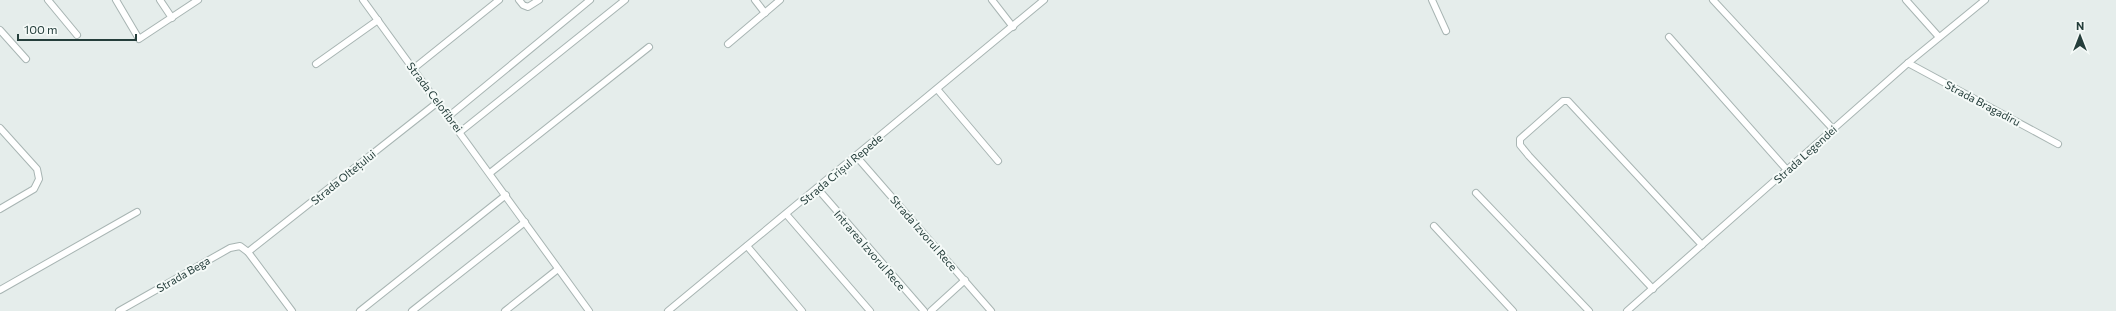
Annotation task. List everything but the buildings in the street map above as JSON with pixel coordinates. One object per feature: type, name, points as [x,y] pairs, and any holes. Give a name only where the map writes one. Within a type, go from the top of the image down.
[{"type":"street","points":[[48,0],[77,35]]},
{"type":"street","points":[[116,0],[139,39],[198,0]]},
{"type":"street","points":[[160,0],[172,18]]},
{"type":"street","name":"Strada Celofibrei","points":[[363,0],[449,116],[589,311]]},
{"type":"street","points":[[413,69],[499,0]]},
{"type":"street","points":[[519,0],[523,5],[528,7],[539,0]]},
{"type":"street","points":[[449,116],[590,0]]},
{"type":"street","points":[[460,132],[625,0]]},
{"type":"street","points":[[755,0],[765,13]]},
{"type":"street","points":[[728,44],[780,0]]},
{"type":"street","points":[[992,0],[1013,27]]},
{"type":"street","name":"Strada Crișul Repede","points":[[668,311],[1044,0]]},
{"type":"street","points":[[1432,0],[1446,31]]},
{"type":"street","points":[[1713,0],[1833,129]]},
{"type":"street","points":[[1906,0],[1939,37]]},
{"type":"street","name":"Strada Legendei","points":[[1631,310],[1702,245],[1908,63],[1985,0]]},
{"type":"street","points":[[316,64],[378,20]]},
{"type":"street","points":[[0,30],[26,59]]},
{"type":"street","points":[[1669,37],[1787,170]]},
{"type":"street","points":[[490,173],[649,47]]},
{"type":"street","name":"Strada Bragadiru","points":[[1908,63],[2058,144]]},
{"type":"street","points":[[937,89],[998,161]]},
{"type":"street","points":[[1653,289],[1528,156],[1520,145],[1520,139],[1563,101],[1568,101],[1702,245]]},
{"type":"street","name":"Strada Oltețului","points":[[248,252],[438,102]]},
{"type":"street","points":[[0,128],[37,169],[39,179],[34,189],[0,209]]},
{"type":"street","name":"Strada Izvorul Rece","points":[[856,156],[991,311]]},
{"type":"street","name":"Intrarea Izvorul Rece","points":[[817,188],[924,311]]},
{"type":"street","points":[[1476,193],[1589,311]]},
{"type":"street","points":[[360,311],[506,195]]},
{"type":"street","points":[[0,290],[137,212]]},
{"type":"street","points":[[786,214],[870,311]]},
{"type":"street","points":[[412,311],[524,222]]},
{"type":"street","points":[[1434,226],[1513,311]]},
{"type":"street","name":"Strada Bega","points":[[119,311],[230,248],[240,246],[248,252]]},
{"type":"street","points":[[747,246],[802,311]]},
{"type":"street","points":[[248,252],[292,311]]},
{"type":"street","points":[[505,311],[558,269]]},
{"type":"street","points":[[931,311],[965,280]]}]
